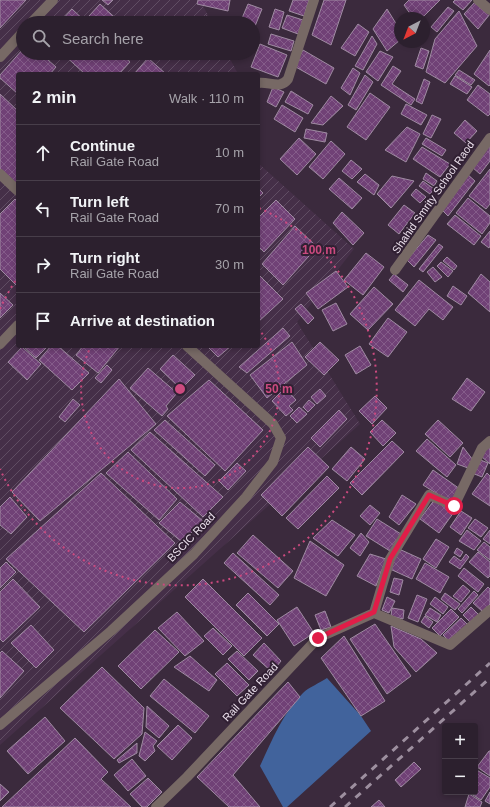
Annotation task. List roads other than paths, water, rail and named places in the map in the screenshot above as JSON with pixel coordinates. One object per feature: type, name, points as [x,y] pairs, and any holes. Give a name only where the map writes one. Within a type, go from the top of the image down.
[{"type":"street","points":[[38,16],[53,0]]},
{"type":"street","points":[[260,83],[280,85],[285,83],[288,79],[314,0]]},
{"type":"street","points":[[478,0],[490,10]]},
{"type":"street","points":[[0,57],[16,40]]},
{"type":"street","name":"Shahid Smrity School Raod","points":[[396,270],[490,138]]},
{"type":"street","points":[[0,174],[16,189]]},
{"type":"street","points":[[0,344],[16,327]]},
{"type":"street","name":"BSCIC Road","points":[[0,725],[111,632],[194,554],[246,497],[273,462],[281,438],[273,424],[189,348]]},
{"type":"street","points":[[490,441],[482,448],[454,506],[429,495],[390,559],[374,612],[450,645],[490,610]]},
{"type":"street","name":"Rail Gate Road","points":[[156,807],[187,777],[318,638],[374,612]]},
{"type":"water","points":[[327,678],[361,716],[371,731],[287,807],[283,807],[260,766],[278,727],[296,701],[305,691]]},
{"type":"railway","points":[[330,807],[490,663]]},
{"type":"railway","points":[[345,807],[490,678]]}]
